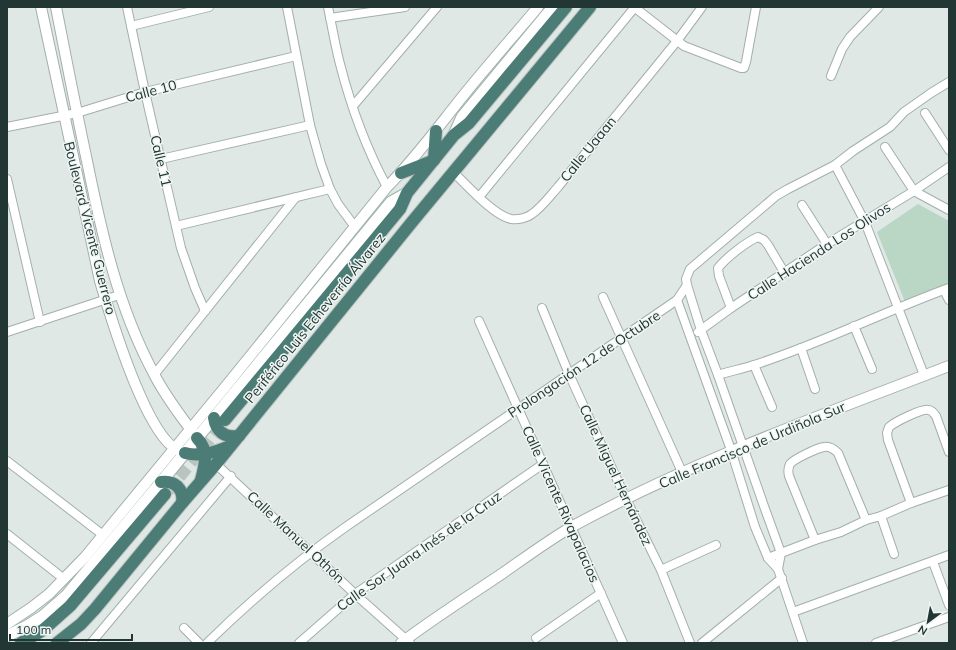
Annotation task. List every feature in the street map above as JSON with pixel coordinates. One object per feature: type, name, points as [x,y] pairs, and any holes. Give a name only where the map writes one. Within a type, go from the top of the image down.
[{"type":"highway","name":"Periférico Luis Echeverría Álvarez","points":[[220,419],[400,209],[408,193],[454,135],[469,123],[566,7]]},
{"type":"highway","name":"Periférico Luis Echeverría Álvarez","points":[[57,643],[81,624],[95,609],[216,464],[453,172],[590,7]]},
{"type":"highway","points":[[401,173],[434,160],[436,131]]},
{"type":"highway","points":[[220,419],[217,429],[227,436],[239,436]]},
{"type":"highway","points":[[194,433],[202,442],[205,454],[205,464],[201,481]]},
{"type":"highway","points":[[179,451],[192,455],[205,454],[216,452],[230,446]]},
{"type":"highway","points":[[163,488],[171,482],[180,488],[183,498],[182,503]]},
{"type":"highway","name":"Periférico Luis Echeverría Álvarez","points":[[21,643],[43,630],[70,606],[163,488]]},
{"type":"main road","name":"Periférico Luis Echeverría Álvarez","points":[[454,135],[462,117],[553,7]]},
{"type":"main road","name":"Periférico Luis Echeverría Álvarez","points":[[7,636],[43,616],[66,596],[163,488],[179,451],[194,433],[220,419]]},
{"type":"street","name":"Boulevard Vicente Guerrero","points":[[41,7],[63,115],[105,300],[141,398],[159,431],[179,451]]},
{"type":"street","name":"Boulevard Vicente Guerrero","points":[[56,7],[97,212],[109,262],[119,295],[142,351],[154,375],[172,405],[194,433]]},
{"type":"street","name":"Calle 11","points":[[127,7],[176,226],[188,268],[205,312]]},
{"type":"street","points":[[131,26],[209,7]]},
{"type":"street","points":[[287,7],[310,124],[330,189],[338,204],[355,227]]},
{"type":"street","points":[[328,7],[340,63],[353,106],[374,163],[387,187]]},
{"type":"street","points":[[330,18],[405,7]]},
{"type":"street","points":[[353,106],[437,7]]},
{"type":"street","name":"Periférico Luis Echeverría Álvarez","points":[[194,433],[387,187],[401,173],[462,97],[538,7]]},
{"type":"street","points":[[479,197],[635,7],[684,46],[744,68],[756,7]]},
{"type":"street","name":"Calle Uaaan","points":[[453,172],[479,197],[501,214],[512,219],[521,219],[531,215],[542,205],[558,186],[702,7]]},
{"type":"street","points":[[831,76],[842,49],[850,37],[879,7]]},
{"type":"street","name":"Calle 10","points":[[7,127],[77,113],[145,92],[296,56]]},
{"type":"street","name":"Prolongación 12 de Octubre","points":[[207,643],[261,593],[311,552],[677,300],[687,285],[686,279],[690,269],[772,199],[788,189],[835,165],[853,151],[890,127],[904,112],[949,82]]},
{"type":"street","points":[[925,113],[949,150]]},
{"type":"street","points":[[161,159],[310,124]]},
{"type":"street","points":[[885,147],[914,191],[949,210]]},
{"type":"street","points":[[835,165],[865,222],[924,375]]},
{"type":"street","name":"Calle Hacienda Los Olivos","points":[[690,336],[701,330],[784,272],[914,191],[949,167]]},
{"type":"street","points":[[7,179],[40,322]]},
{"type":"street","points":[[176,226],[330,189]]},
{"type":"street","points":[[154,375],[296,197]]},
{"type":"street","points":[[802,205],[827,244]]},
{"type":"street","points":[[731,308],[719,276],[718,268],[750,241],[758,237],[764,240],[784,272]]},
{"type":"street","points":[[687,285],[701,330],[744,446],[781,553],[778,569]]},
{"type":"street","points":[[718,375],[754,365],[801,348],[946,289],[949,300]]},
{"type":"street","points":[[7,332],[119,295]]},
{"type":"street","points":[[603,297],[682,472]]},
{"type":"street","points":[[677,300],[730,450],[755,527],[768,558],[778,569],[782,578],[801,642]]},
{"type":"street","name":"Calle Miguel Hernández","points":[[542,308],[569,374],[626,499],[661,570],[690,643]]},
{"type":"street","name":"Calle Vicente Rivapalacios","points":[[479,321],[623,643]]},
{"type":"street","points":[[854,326],[872,369]]},
{"type":"street","points":[[801,348],[816,389]]},
{"type":"street","points":[[754,365],[772,408]]},
{"type":"street","name":"Calle Francisco de Urdiñola Sur","points":[[406,642],[571,527],[626,499],[730,450],[744,446],[949,366]]},
{"type":"street","points":[[911,503],[888,440],[887,434],[889,427],[915,414],[929,410],[936,416],[949,452]]},
{"type":"street","points":[[814,540],[789,476],[788,469],[791,463],[796,459],[823,447],[834,449],[838,453],[866,520]]},
{"type":"street","name":"Periférico Luis Echeverría Álvarez","points":[[7,624],[46,597],[64,579],[179,451]]},
{"type":"street","points":[[7,461],[103,535]]},
{"type":"street","name":"Calle Manuel Othón","points":[[216,464],[231,476],[406,642]]},
{"type":"street","name":"Calle Sor Juana Inés de la Cruz","points":[[298,643],[355,594],[543,464]]},
{"type":"street","points":[[91,643],[231,476]]},
{"type":"street","points":[[768,558],[814,540],[841,532],[866,520],[881,516],[911,503],[949,490]]},
{"type":"street","points":[[881,516],[894,554]]},
{"type":"street","points":[[7,534],[64,579]]},
{"type":"street","points":[[661,570],[716,546]]},
{"type":"street","points":[[793,612],[949,555]]},
{"type":"street","points":[[933,562],[949,604]]},
{"type":"street","points":[[702,643],[782,578]]},
{"type":"street","points":[[536,638],[601,593]]},
{"type":"street","points":[[876,643],[949,617]]},
{"type":"street","points":[[184,628],[199,643]]},
{"type":"green space","points":[[918,204],[949,221],[949,287],[905,302],[877,232]]},
{"type":"tunnel","points":[[168,491],[225,421]]}]
